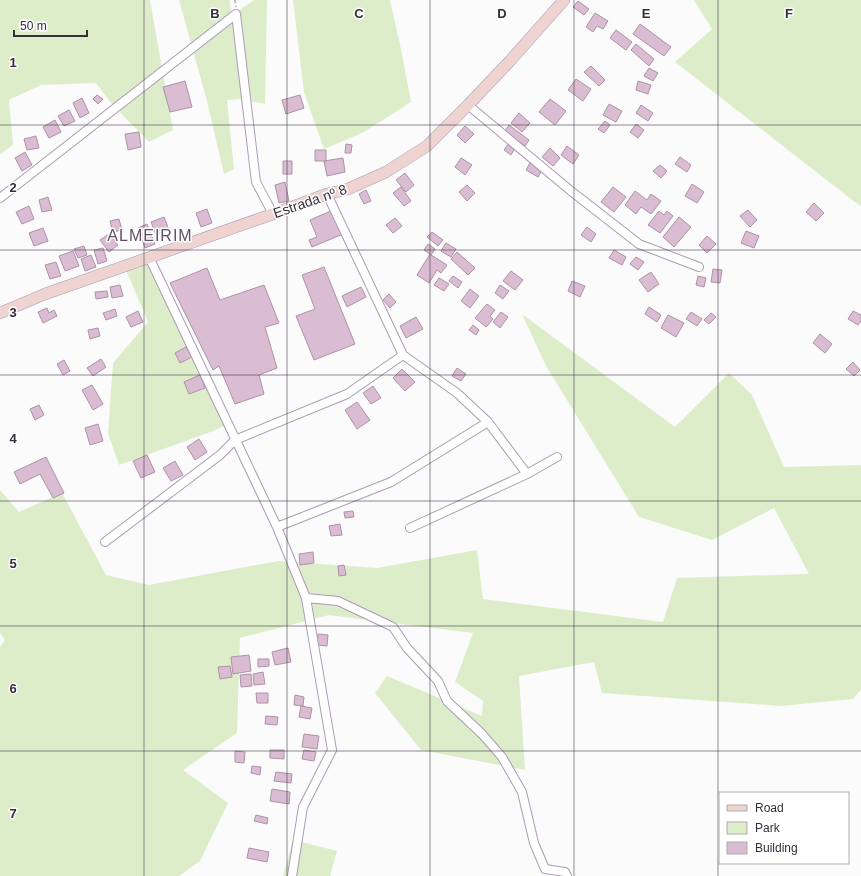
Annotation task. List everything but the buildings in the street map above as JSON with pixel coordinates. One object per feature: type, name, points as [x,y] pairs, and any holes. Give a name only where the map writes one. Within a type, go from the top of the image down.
[{"type":"main road","name":"Estrada nº 8","points":[[0,313],[45,294],[327,194],[348,189],[386,172],[427,146],[509,62],[564,0]]},
{"type":"street","points":[[0,198],[236,14],[256,182],[273,214]]},
{"type":"street","points":[[468,105],[571,191],[638,244],[699,267]]},
{"type":"street","points":[[327,194],[403,354],[458,393],[488,422],[526,474]]},
{"type":"street","points":[[149,257],[236,440],[276,527],[306,598],[332,750],[303,807],[292,876]]},
{"type":"street","points":[[105,542],[220,455],[236,440],[347,394],[403,354]]},
{"type":"street","points":[[276,527],[392,482],[488,422]]},
{"type":"street","points":[[410,528],[526,474],[557,457]]},
{"type":"street","points":[[306,598],[338,601],[393,627],[407,648],[438,681],[447,701],[482,734],[502,757],[522,792],[534,843],[545,869],[564,872],[567,876]]},
{"type":"green space","points":[[0,0],[150,0],[173,130],[149,142],[110,102],[96,83],[41,85],[9,100],[13,145],[0,154]]},
{"type":"green space","points":[[179,0],[230,0],[231,16],[254,0],[267,0],[265,104],[241,99],[227,100],[234,169],[224,174],[207,101]]},
{"type":"green space","points":[[293,0],[390,0],[411,102],[364,132],[324,149],[304,92]]},
{"type":"green space","points":[[694,0],[861,0],[861,206],[675,62],[712,29]]},
{"type":"green space","points":[[153,263],[232,422],[213,431],[119,465],[108,433],[113,363],[148,322],[126,270]]},
{"type":"green space","points":[[522,314],[675,427],[729,373],[752,395],[784,467],[861,465],[861,689],[853,699],[781,706],[602,693],[594,662],[519,676],[525,770],[421,750],[375,693],[387,676],[482,716],[483,701],[455,682],[473,633],[329,615],[240,638],[237,733],[183,770],[228,803],[200,861],[179,876],[0,876],[0,647],[5,640],[0,633],[0,490],[19,512],[62,493],[106,575],[149,585],[278,561],[377,568],[477,550],[483,599],[663,622],[677,578],[809,574],[774,508],[712,540],[639,517],[546,366]]},
{"type":"green space","points":[[293,840],[337,851],[330,876],[283,876]]},
{"type":"district","name":"ALMEIRIM","points":[[150,235]]}]
